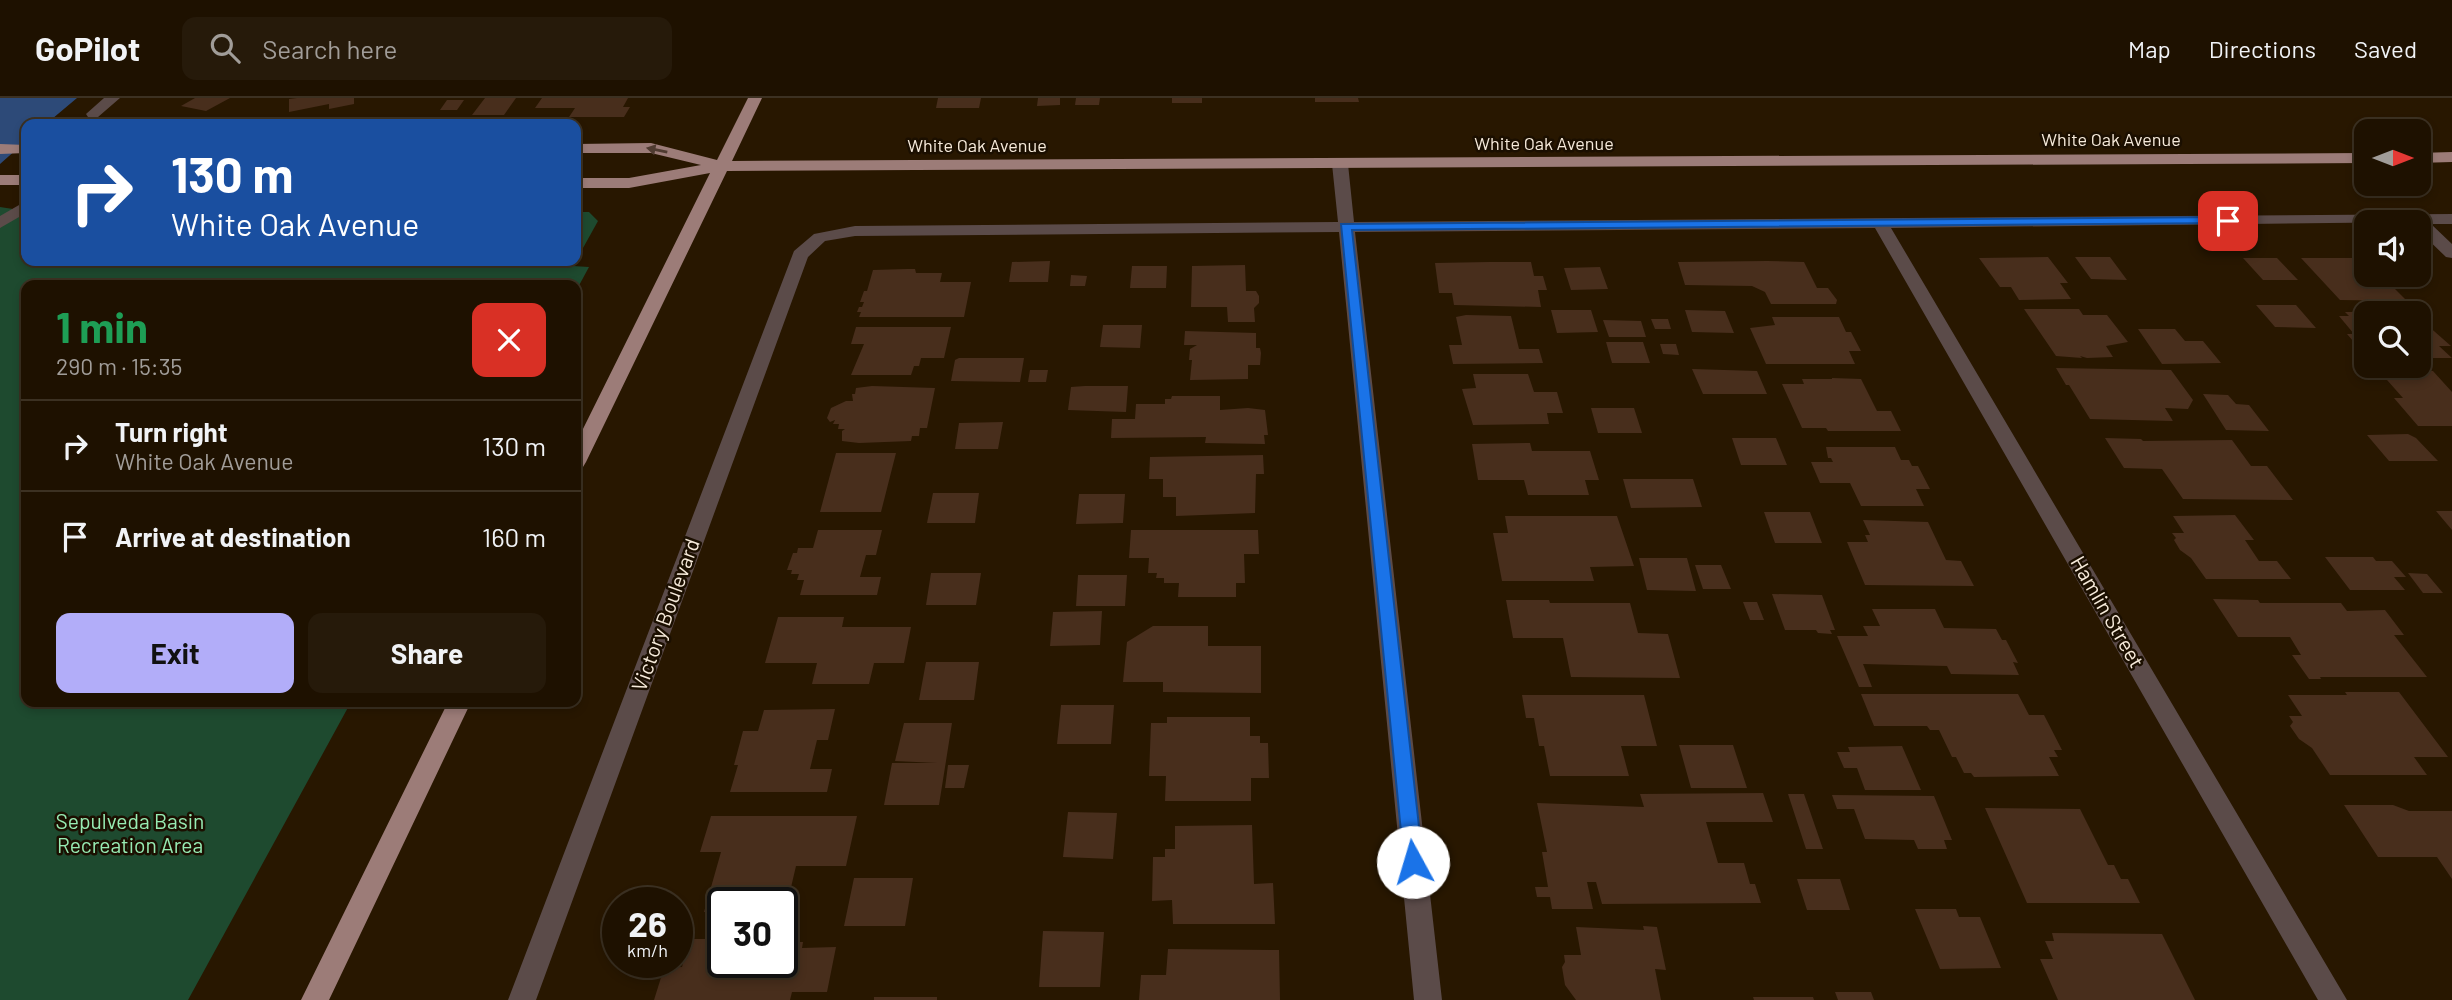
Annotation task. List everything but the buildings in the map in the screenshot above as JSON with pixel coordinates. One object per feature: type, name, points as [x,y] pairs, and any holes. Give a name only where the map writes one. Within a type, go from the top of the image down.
[{"type":"main road","points":[[581,452],[755,98]]},
{"type":"main road","name":"White Oak Avenue","points":[[581,148],[650,148],[723,166]]},
{"type":"main road","points":[[0,149],[21,149]]},
{"type":"main road","points":[[2431,158],[2452,157]]},
{"type":"main road","name":"White Oak Avenue","points":[[581,183],[629,183],[723,166],[2354,158]]},
{"type":"main road","points":[[0,180],[21,180]]},
{"type":"main road","points":[[314,1000],[457,707]]},
{"type":"street","points":[[93,114],[113,98]]},
{"type":"street","points":[[1340,164],[1428,1000]]},
{"type":"street","points":[[0,223],[21,209]]},
{"type":"street","points":[[1346,226],[2354,219]]},
{"type":"street","points":[[2431,219],[2452,219]]},
{"type":"street","name":"Hamlin Street","points":[[1880,223],[2333,1000]]},
{"type":"street","name":"Victory Boulevard","points":[[522,1000],[800,255],[820,237],[855,230],[1346,226]]},
{"type":"street","points":[[2431,233],[2452,253]]},
{"type":"green space","name":"Sepulveda Basin Recreation Area","points":[[0,207],[21,210],[21,266],[589,267],[581,282],[21,280],[21,707],[348,707],[188,1000],[0,1000]]},
{"type":"green space","points":[[581,212],[589,212],[598,221],[581,252]]},
{"type":"water","points":[[0,98],[77,98],[52,119],[21,119],[21,145],[0,164]]},
{"type":"route","points":[[1413,862],[1346,226],[2228,221]]}]
